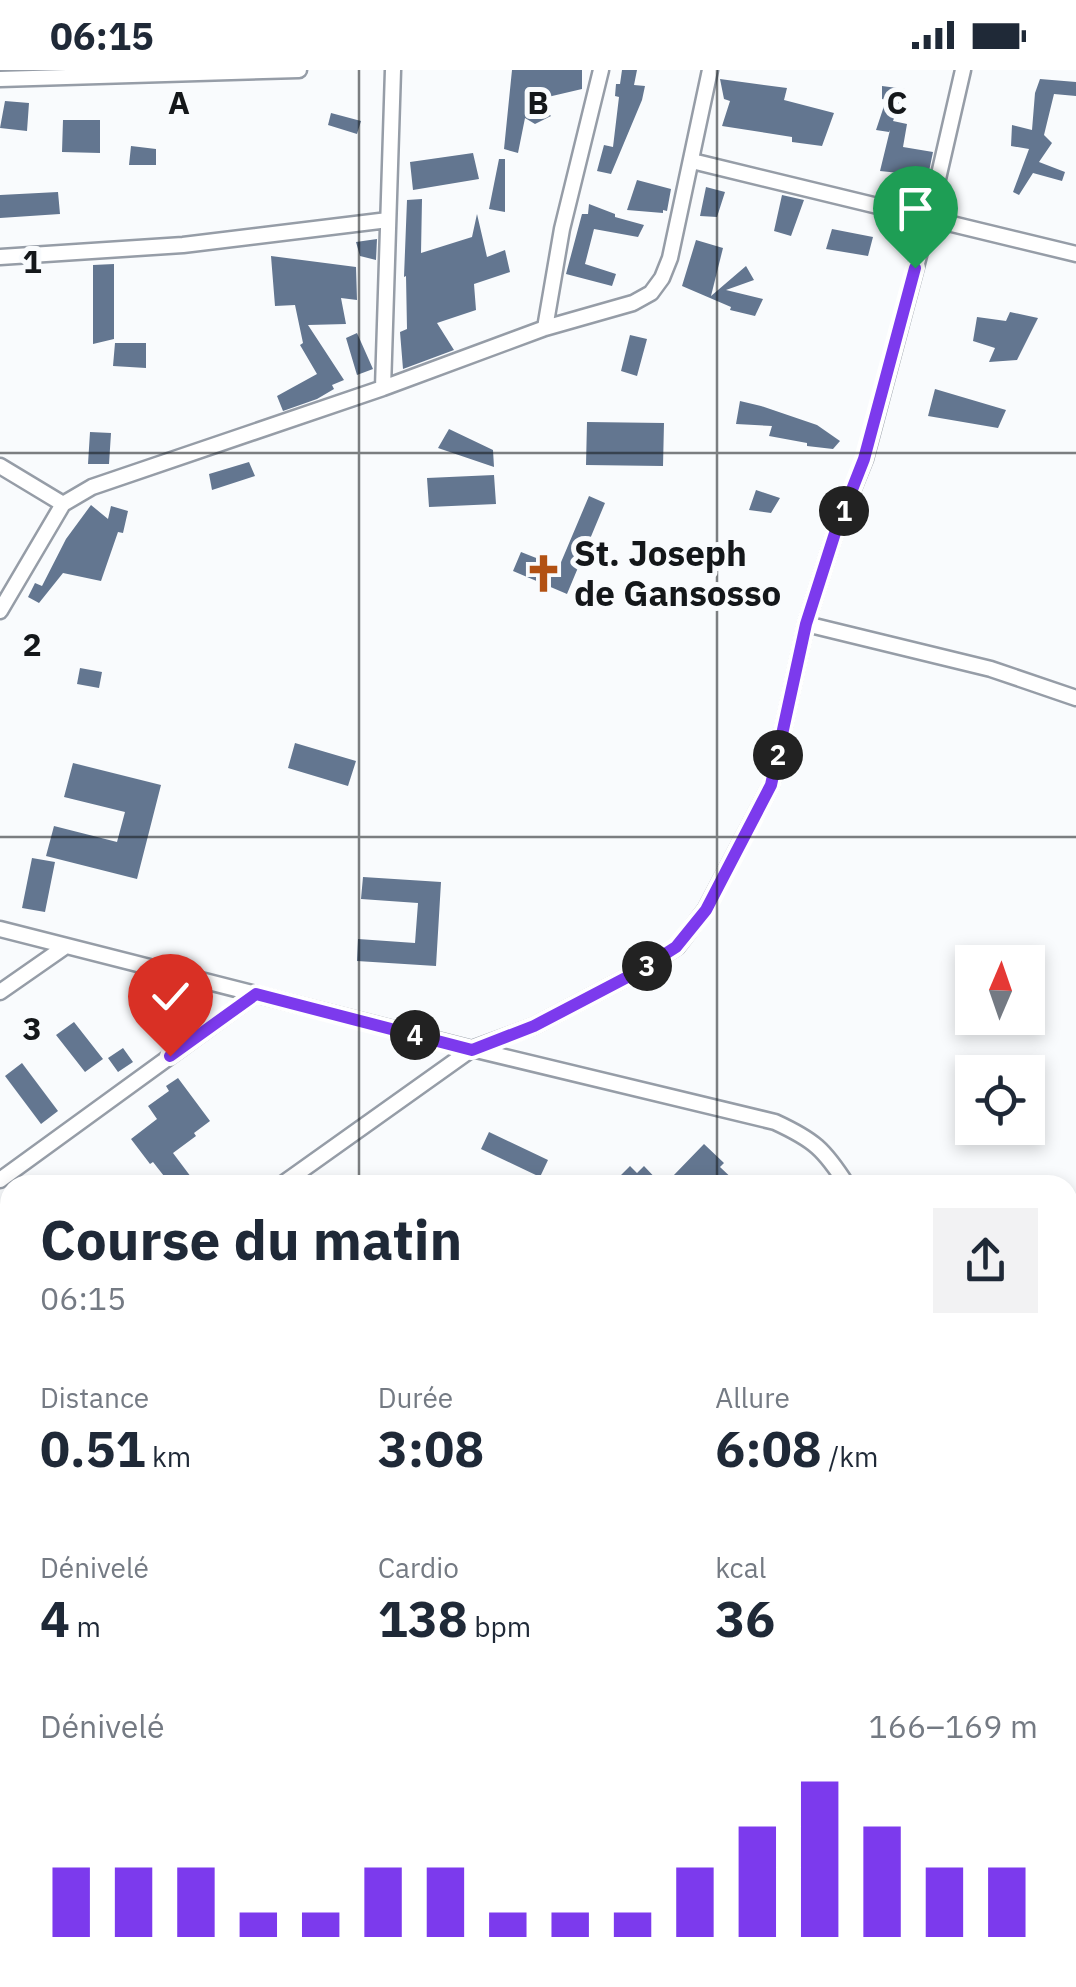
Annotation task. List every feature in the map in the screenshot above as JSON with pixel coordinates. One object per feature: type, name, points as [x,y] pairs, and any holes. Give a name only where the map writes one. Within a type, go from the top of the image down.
[{"type":"street","points":[[0,79],[298,70]]},
{"type":"street","points":[[382,388],[394,70]]},
{"type":"street","points":[[545,328],[562,229],[601,70]]},
{"type":"street","points":[[0,611],[63,504],[92,486],[545,328],[633,303],[651,292],[670,258],[710,70]]},
{"type":"street","points":[[295,1175],[472,1050],[534,1026],[676,947],[706,910],[771,785],[806,624],[864,459],[929,218],[963,70]]},
{"type":"street","points":[[692,161],[1076,254]]},
{"type":"street","points":[[0,256],[183,244],[388,220]]},
{"type":"street","points":[[0,466],[63,504]]},
{"type":"street","points":[[806,624],[991,669],[1076,698]]},
{"type":"street","points":[[0,929],[472,1050],[775,1122],[816,1143],[841,1175]]},
{"type":"street","points":[[0,992],[66,946]]},
{"type":"street","points":[[7,1175],[256,994]]},
{"type":"building","points":[[512,70],[582,70],[582,89],[535,100],[551,116],[535,124],[525,118],[518,153],[504,149]]},
{"type":"building","points":[[622,70],[637,70],[634,85],[645,86],[611,174],[597,171],[604,145],[613,147],[619,97],[615,96],[616,84],[620,84]]},
{"type":"building","points":[[720,79],[787,88],[784,100],[834,113],[822,146],[722,126],[730,101],[724,99]]},
{"type":"building","points":[[1040,79],[1076,82],[1076,96],[1054,94],[1044,135],[1052,143],[1039,162],[1065,172],[1062,181],[1033,173],[1019,195],[1013,192],[1029,149],[1011,146],[1012,125],[1032,130]]},
{"type":"building","points":[[882,86],[905,89],[893,121],[907,124],[903,147],[933,152],[928,176],[880,171],[890,130],[876,130],[886,100],[882,99]]},
{"type":"building","points":[[5,101],[29,103],[27,131],[0,128]]},
{"type":"building","points":[[331,113],[361,121],[357,134],[328,125]]},
{"type":"building","points":[[63,120],[100,120],[100,153],[62,152]]},
{"type":"building","points":[[131,146],[156,149],[156,165],[129,165]]},
{"type":"building","points":[[473,153],[479,179],[413,190],[410,162]]},
{"type":"building","points":[[499,159],[505,159],[505,212],[489,209]]},
{"type":"building","points":[[637,180],[671,189],[667,211],[627,210]]},
{"type":"building","points":[[706,187],[725,192],[717,217],[700,216]]},
{"type":"building","points":[[58,192],[60,214],[0,218],[0,195]]},
{"type":"building","points":[[782,195],[804,200],[791,236],[774,231]]},
{"type":"building","points":[[422,199],[421,253],[472,237],[477,214],[487,257],[505,250],[510,272],[474,284],[476,310],[437,323],[454,350],[403,369],[400,332],[407,329],[407,200]]},
{"type":"building","points":[[589,204],[644,225],[638,237],[594,229],[585,264],[616,274],[612,286],[566,274],[582,214],[588,214]]},
{"type":"building","points":[[832,229],[873,237],[868,256],[826,249]]},
{"type":"building","points":[[377,239],[376,260],[360,256],[356,242]]},
{"type":"building","points":[[696,240],[723,248],[711,296],[746,266],[754,280],[726,290],[763,299],[755,316],[730,310],[731,307],[682,286]]},
{"type":"building","points":[[271,256],[356,267],[357,300],[341,298],[346,324],[308,325],[344,380],[317,399],[283,411],[277,396],[317,374],[300,345],[303,343],[295,305],[275,306]]},
{"type":"building","points":[[114,264],[114,339],[93,344],[93,265]]},
{"type":"building","points":[[1010,312],[1038,318],[1017,360],[989,362],[995,348],[973,341],[977,317],[1006,321]]},
{"type":"building","points":[[357,333],[373,369],[357,375],[346,338]]},
{"type":"building","points":[[630,335],[647,339],[637,376],[621,371]]},
{"type":"building","points":[[115,343],[146,343],[146,368],[113,366]]},
{"type":"building","points":[[935,389],[1006,410],[998,428],[928,416]]},
{"type":"building","points":[[740,401],[817,425],[840,441],[833,449],[807,446],[769,436],[772,426],[736,424]]},
{"type":"building","points":[[587,422],[664,423],[663,466],[586,465]]},
{"type":"building","points":[[449,429],[493,450],[494,467],[438,448]]},
{"type":"building","points":[[90,432],[111,433],[109,464],[88,464]]},
{"type":"building","points":[[249,462],[255,476],[212,490],[209,474]]},
{"type":"building","points":[[494,475],[496,504],[429,507],[427,478]]},
{"type":"building","points":[[756,490],[780,498],[771,513],[749,510]]},
{"type":"building","points":[[589,496],[605,503],[567,594],[513,571],[521,552],[559,567]]},
{"type":"building","points":[[91,505],[108,519],[111,506],[128,511],[123,533],[118,532],[101,581],[63,573],[39,603],[28,597],[35,583],[42,586],[66,539]]},
{"type":"building","points":[[80,668],[102,672],[99,688],[77,684]]},
{"type":"building","points":[[295,743],[356,761],[348,786],[288,768]]},
{"type":"building","points":[[73,763],[161,785],[137,879],[46,856],[54,826],[117,842],[125,812],[64,797]]},
{"type":"building","points":[[32,858],[55,862],[45,912],[22,908]]},
{"type":"building","points":[[363,877],[441,882],[436,966],[357,961],[358,939],[415,943],[418,903],[361,899]]},
{"type":"building","points":[[74,1022],[103,1059],[85,1072],[56,1035]]},
{"type":"building","points":[[123,1048],[133,1062],[118,1072],[108,1058]]},
{"type":"building","points":[[22,1063],[58,1111],[41,1124],[5,1076]]},
{"type":"building","points":[[178,1078],[210,1121],[173,1153],[190,1175],[163,1175],[131,1139],[157,1119],[148,1106],[169,1091],[166,1086]]},
{"type":"building","points":[[489,1132],[548,1160],[541,1175],[536,1175],[481,1149]]},
{"type":"building","points":[[704,1144],[724,1163],[720,1167],[728,1175],[674,1175]]},
{"type":"building","points":[[630,1166],[637,1173],[644,1166],[653,1175],[621,1175]]},
{"type":"place","name":"St. Joseph de Gansosso","points":[[544,573]]},
{"type":"route","points":[[170,1056],[256,994],[472,1050],[534,1026],[676,947],[706,910],[771,785],[806,624],[864,459],[915,268]]}]
